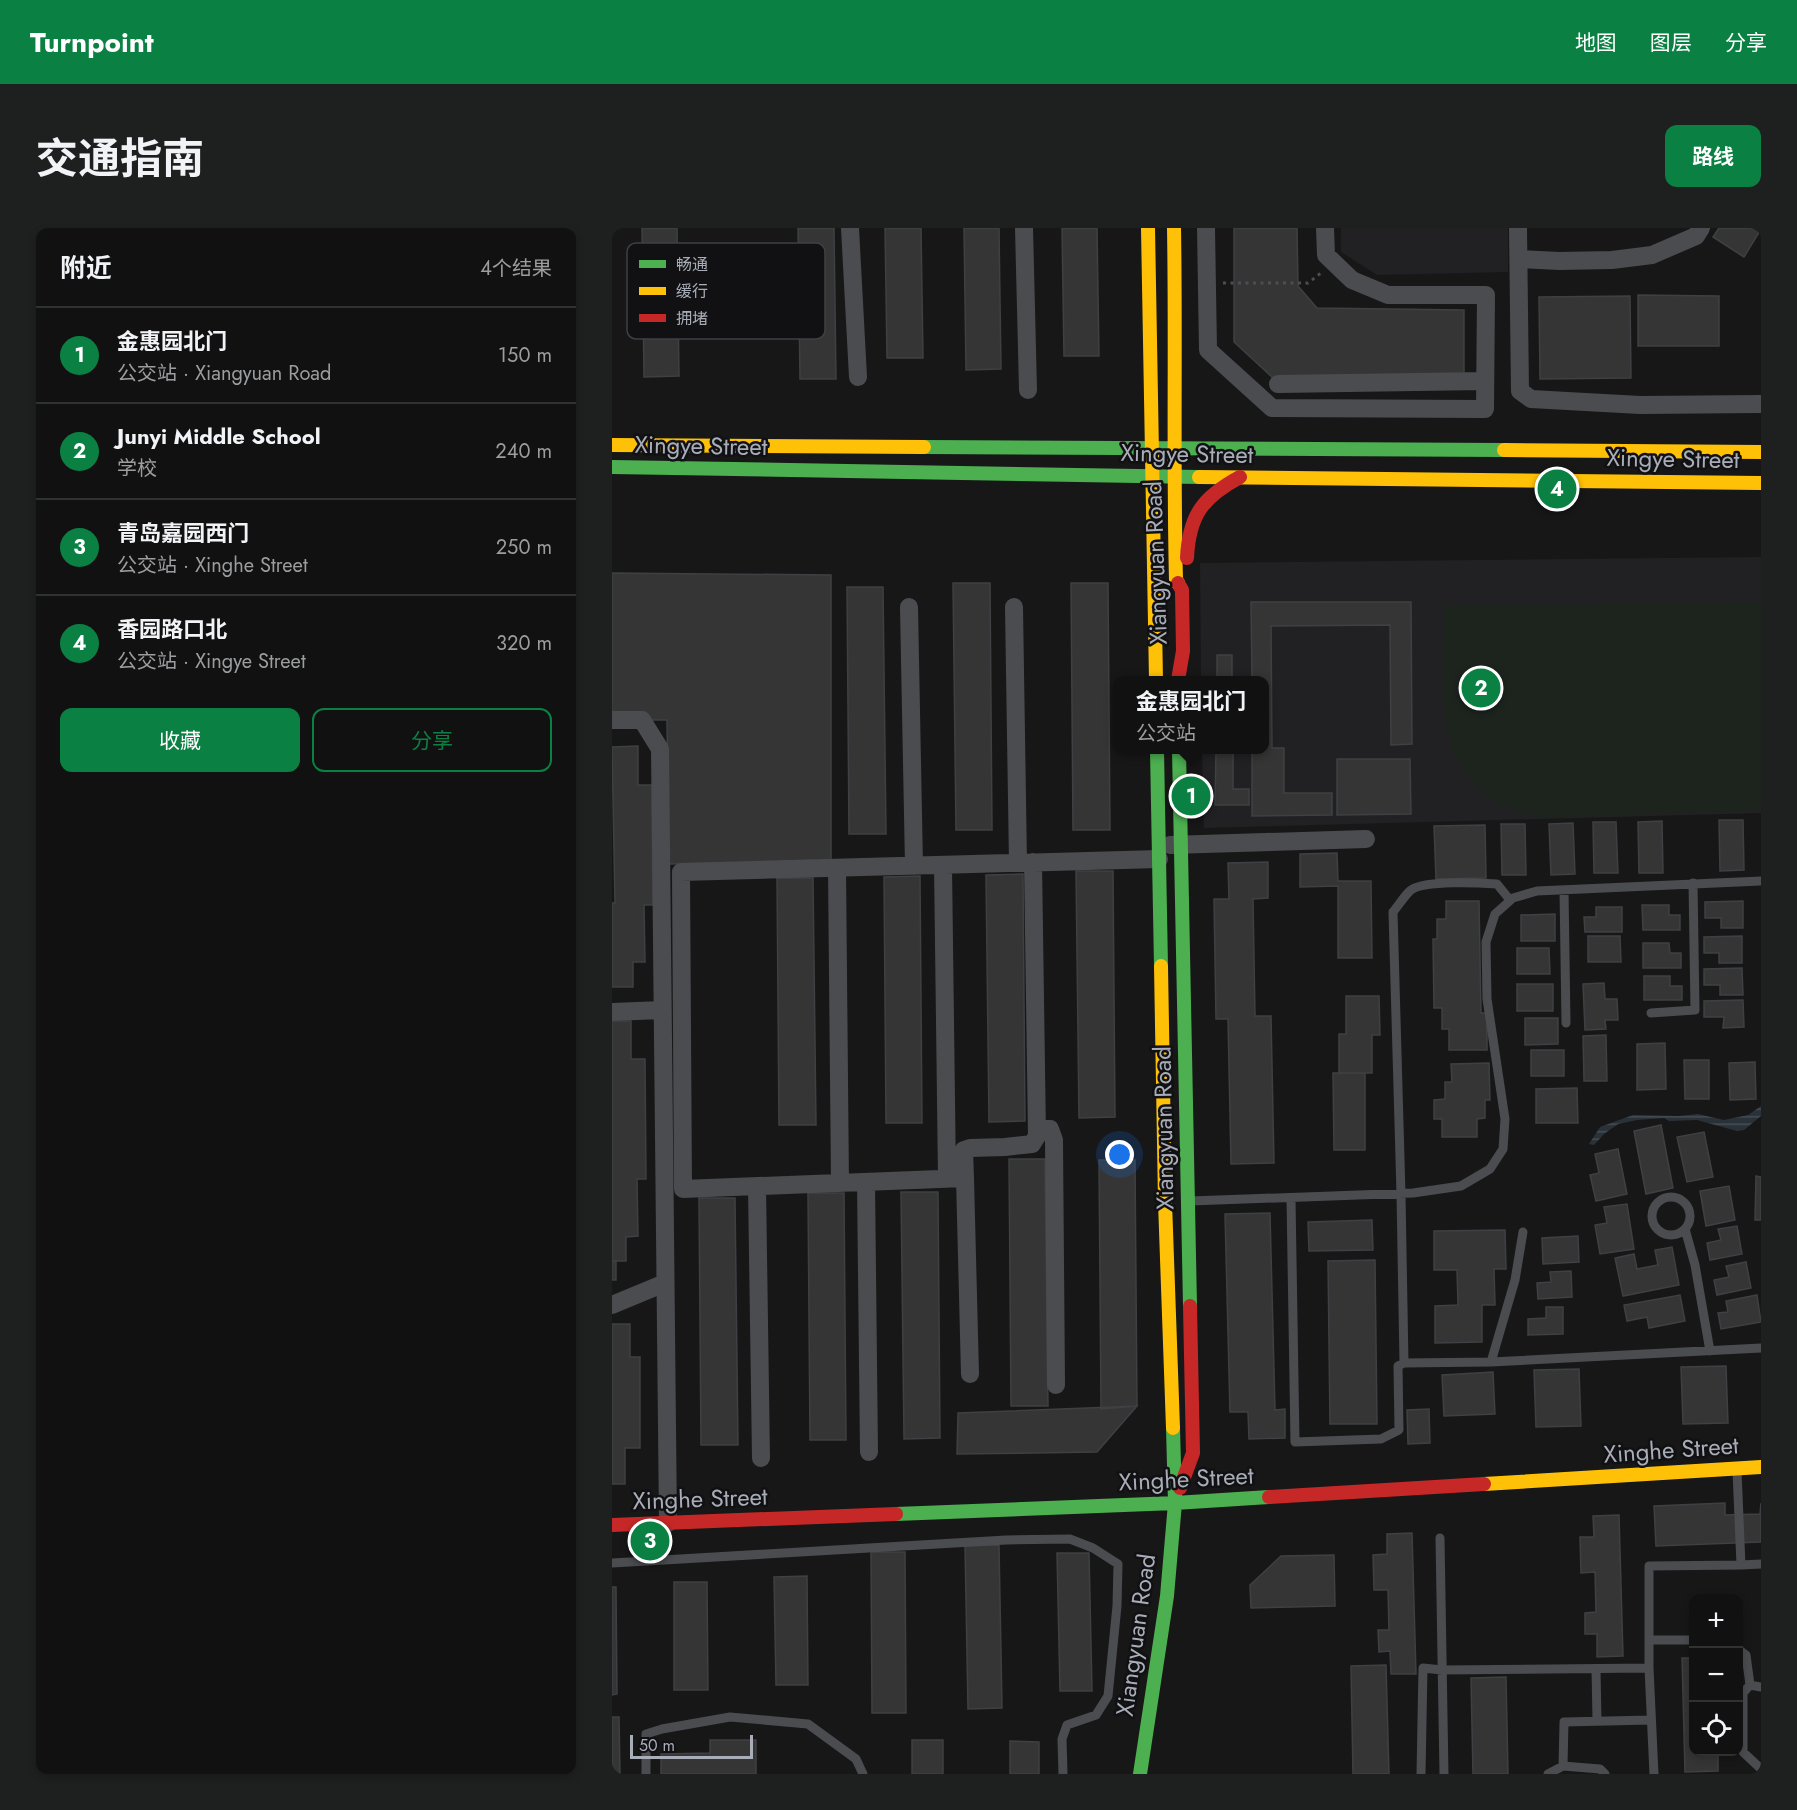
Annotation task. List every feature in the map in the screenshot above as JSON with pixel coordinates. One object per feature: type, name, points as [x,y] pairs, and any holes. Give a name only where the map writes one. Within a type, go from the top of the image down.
[{"type":"street","points":[[850,228],[858,377]]},
{"type":"street","points":[[1024,228],[1028,390]]},
{"type":"street","name":"Xiangyuan Road","points":[[1148,228],[1156,676]]},
{"type":"street","name":"Xiangyuan Road","points":[[1174,228],[1176,580],[1182,591],[1183,651],[1179,676]]},
{"type":"street","points":[[1206,228],[1208,350],[1272,408],[1485,409],[1486,295],[1388,295],[1352,280],[1326,255],[1325,228]]},
{"type":"street","points":[[1518,228],[1521,391],[1531,399],[1640,405],[1761,404]]},
{"type":"street","points":[[1519,259],[1612,260],[1652,255],[1696,236],[1701,228]]},
{"type":"street","points":[[1278,384],[1485,381]]},
{"type":"street","name":"Xingye Street","points":[[612,445],[1761,452]]},
{"type":"street","name":"Xingye Street","points":[[612,467],[1174,477],[1761,483]]},
{"type":"street","points":[[1182,591],[1187,578],[1186,542],[1196,512],[1219,488],[1240,477]]},
{"type":"street","points":[[909,607],[914,866]]},
{"type":"street","points":[[970,1374],[964,1150],[1032,1144],[1037,1136],[1014,607]]},
{"type":"street","points":[[612,720],[642,720],[660,749],[668,1523]]},
{"type":"street","name":"Xiangyuan Road","points":[[1140,1774],[1167,1596],[1175,1503],[1165,1202],[1157,754]]},
{"type":"street","name":"Xiangyuan Road","points":[[1175,1503],[1193,1453],[1179,754]]},
{"type":"street","points":[[965,1178],[683,1189],[681,872],[1026,863],[1159,852],[1181,845],[1366,839]]},
{"type":"street","points":[[943,865],[946,1178]]},
{"type":"street","points":[[837,868],[840,1183]]},
{"type":"street","points":[[612,1012],[662,1010]]},
{"type":"street","points":[[1037,1129],[1050,1129],[1054,1140],[1056,1384]]},
{"type":"street","points":[[866,1182],[869,1452]]},
{"type":"street","points":[[757,1186],[761,1458]]},
{"type":"street","points":[[612,1305],[665,1283]]},
{"type":"street","name":"Xinghe Street","points":[[612,1525],[1175,1503],[1761,1467]]},
{"type":"lane","points":[[1165,1202],[1401,1194],[1461,1186],[1490,1169],[1503,1149],[1505,1119],[1487,999],[1486,942],[1495,915],[1510,900],[1537,891],[1761,881]]},
{"type":"lane","points":[[1404,1363],[1393,912],[1413,889],[1432,884],[1478,882],[1497,884],[1510,900]]},
{"type":"lane","points":[[1651,1013],[1695,1010],[1693,884]]},
{"type":"lane","points":[[1564,890],[1566,1023]]},
{"type":"lane","points":[[1666,1197],[1683,1201],[1690,1212],[1689,1224],[1685,1229],[1680,1233],[1668,1235],[1657,1229],[1652,1217],[1655,1205],[1666,1197]]},
{"type":"lane","points":[[1292,1198],[1295,1442],[1381,1439],[1399,1430],[1398,1366],[1404,1363],[1491,1362],[1761,1348]]},
{"type":"lane","points":[[1685,1229],[1695,1265],[1710,1351]]},
{"type":"lane","points":[[1491,1362],[1515,1280],[1523,1232]]},
{"type":"lane","points":[[1737,1468],[1741,1565]]},
{"type":"lane","points":[[1440,1538],[1444,1774]]},
{"type":"lane","points":[[612,1563],[1006,1540],[1070,1539],[1093,1548],[1118,1564],[1117,1606],[1108,1696],[1096,1714],[1067,1725],[1062,1739],[1063,1774]]},
{"type":"lane","points":[[1654,1774],[1648,1668],[1649,1566],[1761,1564]]},
{"type":"lane","points":[[1649,1640],[1689,1640]]},
{"type":"lane","points":[[1743,1653],[1746,1655],[1750,1685],[1743,1694],[1743,1752],[1761,1769]]},
{"type":"lane","points":[[1421,1774],[1423,1668],[1442,1670],[1648,1668]]},
{"type":"lane","points":[[1596,1669],[1597,1721]]},
{"type":"lane","points":[[1750,1685],[1761,1687]]},
{"type":"lane","points":[[646,1774],[646,1734],[730,1717],[808,1724],[856,1759],[864,1774]]},
{"type":"lane","points":[[1563,1766],[1564,1722],[1651,1720]]},
{"type":"lane","points":[[1548,1774],[1563,1766],[1600,1769],[1605,1774]]},
{"type":"path","points":[[1207,283],[1308,283],[1335,264]]},
{"type":"shaded area","points":[[1341,228],[1508,228],[1508,272],[1377,275],[1341,252]]},
{"type":"shaded area","points":[[1761,557],[1761,813],[1204,828],[1202,754],[1269,754],[1269,676],[1201,676],[1200,563]]},
{"type":"shaded area","points":[[1761,602],[1761,810],[1538,818],[1493,800],[1480,790],[1464,772],[1453,751],[1443,704],[1444,606]]},
{"type":"shaded area","points":[[1761,1106],[1761,1116],[1744,1130],[1737,1131],[1697,1120],[1669,1121],[1664,1118],[1637,1120],[1618,1124],[1594,1145],[1589,1144],[1600,1127],[1633,1115],[1698,1114],[1724,1120],[1748,1115]]},
{"type":"building","points":[[642,228],[677,228],[677,243],[642,243]]},
{"type":"building","points":[[798,228],[834,228],[836,379],[800,379],[799,339],[825,339],[825,243],[798,243]]},
{"type":"building","points":[[885,228],[921,228],[923,358],[887,358]]},
{"type":"building","points":[[964,228],[999,228],[1001,369],[966,370]]},
{"type":"building","points":[[1062,228],[1097,228],[1099,356],[1064,356]]},
{"type":"building","points":[[1234,228],[1297,228],[1298,286],[1317,308],[1464,310],[1464,375],[1273,378],[1234,342]]},
{"type":"building","points":[[1719,228],[1761,229],[1744,257],[1713,237]]},
{"type":"building","points":[[1638,295],[1719,296],[1719,346],[1638,346]]},
{"type":"building","points":[[1630,296],[1631,378],[1540,379],[1539,297]]},
{"type":"building","points":[[643,339],[678,339],[679,376],[644,377]]},
{"type":"building","points":[[612,573],[831,575],[831,861],[669,864],[667,720],[612,720]]},
{"type":"building","points":[[953,583],[990,583],[992,830],[956,830]]},
{"type":"building","points":[[1071,583],[1108,583],[1110,830],[1073,830]]},
{"type":"building","points":[[847,587],[883,587],[886,834],[849,834]]},
{"type":"building","points":[[1251,602],[1411,602],[1412,744],[1391,745],[1390,625],[1271,626],[1272,748],[1284,748],[1284,793],[1332,793],[1332,815],[1252,816],[1252,754],[1269,754],[1269,676],[1252,676]]},
{"type":"building","points":[[1217,655],[1232,655],[1232,676],[1217,676]]},
{"type":"building","points":[[638,746],[638,785],[652,785],[653,905],[644,905],[645,962],[633,962],[633,987],[612,987],[612,903],[615,903],[612,747]]},
{"type":"building","points":[[1216,754],[1233,754],[1233,789],[1249,789],[1249,805],[1215,805]]},
{"type":"building","points":[[1337,759],[1410,759],[1411,814],[1337,815]]},
{"type":"building","points":[[1719,820],[1743,820],[1744,870],[1720,871]]},
{"type":"building","points":[[1662,821],[1663,873],[1639,873],[1638,822]]},
{"type":"building","points":[[1593,822],[1616,822],[1618,873],[1594,873]]},
{"type":"building","points":[[1573,823],[1575,874],[1551,875],[1549,824]]},
{"type":"building","points":[[1501,824],[1525,824],[1526,875],[1502,875]]},
{"type":"building","points":[[1485,825],[1486,878],[1436,879],[1434,826]]},
{"type":"building","points":[[1337,853],[1338,881],[1371,881],[1372,958],[1338,958],[1338,886],[1300,887],[1300,854]]},
{"type":"building","points":[[1268,862],[1268,898],[1253,899],[1255,1016],[1271,1016],[1274,1163],[1231,1164],[1228,1019],[1216,1019],[1214,899],[1229,899],[1228,863]]},
{"type":"building","points":[[1076,871],[1113,871],[1115,1117],[1079,1118]]},
{"type":"building","points":[[1023,874],[1025,1121],[989,1122],[986,875]]},
{"type":"building","points":[[920,876],[922,1123],[886,1123],[884,877]]},
{"type":"building","points":[[777,878],[813,878],[816,1125],[779,1125]]},
{"type":"building","points":[[1446,901],[1479,901],[1481,1013],[1487,1013],[1487,1050],[1449,1050],[1449,1029],[1442,1029],[1442,1008],[1434,1008],[1433,939],[1437,939],[1437,919],[1446,919]]},
{"type":"building","points":[[1743,901],[1743,928],[1721,928],[1721,918],[1705,918],[1705,902]]},
{"type":"building","points":[[1642,905],[1669,905],[1669,915],[1680,915],[1680,930],[1643,930]]},
{"type":"building","points":[[1596,907],[1622,907],[1622,932],[1585,932],[1584,917],[1596,917]]},
{"type":"building","points":[[1555,914],[1555,941],[1521,941],[1521,915]]},
{"type":"building","points":[[1588,936],[1620,936],[1621,962],[1588,962]]},
{"type":"building","points":[[1742,936],[1742,963],[1719,963],[1719,953],[1704,953],[1704,937]]},
{"type":"building","points":[[1643,943],[1669,943],[1670,953],[1681,953],[1681,968],[1643,968]]},
{"type":"building","points":[[1517,948],[1549,948],[1550,974],[1517,974]]},
{"type":"building","points":[[1742,968],[1743,995],[1720,995],[1720,985],[1704,985],[1704,969]]},
{"type":"building","points":[[1644,976],[1670,976],[1670,986],[1682,986],[1682,1000],[1644,1000]]},
{"type":"building","points":[[1604,983],[1605,999],[1617,999],[1618,1020],[1605,1020],[1606,1029],[1585,1030],[1583,984]]},
{"type":"building","points":[[1517,984],[1553,984],[1553,1011],[1517,1011]]},
{"type":"building","points":[[1346,996],[1379,996],[1380,1035],[1372,1035],[1372,1073],[1339,1073],[1339,1034],[1346,1034]]},
{"type":"building","points":[[1743,1000],[1744,1027],[1723,1028],[1724,1017],[1704,1017],[1704,1001]]},
{"type":"building","points":[[1525,1018],[1558,1018],[1558,1044],[1525,1045]]},
{"type":"building","points":[[612,1021],[631,1021],[631,1059],[645,1059],[646,1179],[637,1179],[638,1236],[626,1237],[626,1261],[612,1261]]},
{"type":"building","points":[[1606,1035],[1607,1081],[1584,1081],[1583,1036]]},
{"type":"building","points":[[1665,1043],[1666,1089],[1637,1090],[1637,1044]]},
{"type":"building","points":[[1531,1050],[1564,1050],[1564,1076],[1531,1076]]},
{"type":"building","points":[[1684,1060],[1709,1060],[1709,1099],[1685,1099]]},
{"type":"building","points":[[1755,1062],[1756,1099],[1730,1100],[1729,1063]]},
{"type":"building","points":[[1489,1063],[1490,1100],[1485,1100],[1485,1118],[1477,1119],[1477,1137],[1442,1137],[1442,1119],[1434,1119],[1434,1100],[1445,1099],[1445,1082],[1452,1082],[1451,1064]]},
{"type":"building","points":[[1333,1073],[1365,1073],[1365,1150],[1334,1150]]},
{"type":"building","points":[[1577,1088],[1578,1123],[1536,1123],[1536,1089]]},
{"type":"building","points":[[1661,1125],[1673,1188],[1646,1194],[1634,1131]]},
{"type":"building","points":[[1704,1132],[1713,1177],[1687,1182],[1677,1137]]},
{"type":"building","points":[[1618,1149],[1627,1194],[1596,1201],[1590,1175],[1599,1173],[1595,1154]]},
{"type":"building","points":[[1009,1159],[1045,1159],[1048,1406],[1011,1406]]},
{"type":"building","points":[[1099,1160],[1135,1160],[1137,1406],[1101,1409]]},
{"type":"building","points":[[1756,1176],[1761,1177],[1761,1220],[1755,1220]]},
{"type":"building","points":[[1729,1186],[1735,1220],[1706,1226],[1700,1191]]},
{"type":"building","points":[[901,1192],[938,1192],[940,1438],[904,1439]]},
{"type":"building","points":[[808,1193],[844,1193],[846,1440],[810,1440]]},
{"type":"building","points":[[699,1198],[735,1198],[738,1445],[701,1445]]},
{"type":"building","points":[[1627,1204],[1634,1249],[1600,1254],[1595,1225],[1607,1223],[1604,1207]]},
{"type":"building","points":[[1270,1213],[1275,1410],[1285,1409],[1285,1438],[1249,1439],[1248,1412],[1230,1412],[1225,1214]]},
{"type":"building","points":[[1372,1220],[1373,1250],[1309,1251],[1308,1222]]},
{"type":"building","points":[[1737,1226],[1742,1254],[1710,1260],[1707,1243],[1721,1240],[1718,1229]]},
{"type":"building","points":[[1505,1230],[1506,1269],[1494,1269],[1495,1305],[1482,1305],[1482,1342],[1435,1343],[1435,1306],[1458,1305],[1457,1270],[1434,1270],[1434,1231]]},
{"type":"building","points":[[1578,1236],[1579,1262],[1543,1264],[1542,1238]]},
{"type":"building","points":[[1672,1247],[1679,1285],[1623,1296],[1615,1258],[1634,1254],[1637,1269],[1658,1265],[1655,1250]]},
{"type":"building","points":[[1375,1260],[1377,1424],[1330,1424],[1328,1261]]},
{"type":"building","points":[[612,1261],[616,1261],[616,1280],[612,1280]]},
{"type":"building","points":[[1746,1262],[1751,1288],[1717,1295],[1714,1280],[1729,1277],[1726,1266]]},
{"type":"building","points":[[1571,1271],[1572,1297],[1538,1299],[1537,1283],[1551,1282],[1550,1272]]},
{"type":"building","points":[[1680,1295],[1685,1321],[1649,1328],[1647,1317],[1627,1321],[1624,1305]]},
{"type":"building","points":[[1757,1295],[1761,1322],[1721,1329],[1718,1313],[1728,1312],[1726,1301]]},
{"type":"building","points":[[1546,1307],[1563,1307],[1563,1334],[1528,1335],[1528,1319],[1546,1318]]},
{"type":"building","points":[[612,1324],[630,1324],[630,1357],[640,1357],[640,1448],[625,1448],[625,1484],[612,1484]]},
{"type":"building","points":[[1726,1366],[1728,1423],[1683,1424],[1681,1367]]},
{"type":"building","points":[[1579,1369],[1581,1426],[1536,1427],[1534,1370]]},
{"type":"building","points":[[1493,1372],[1495,1414],[1444,1416],[1442,1375]]},
{"type":"building","points":[[1137,1406],[1097,1452],[957,1454],[958,1413]]},
{"type":"building","points":[[1429,1409],[1430,1443],[1408,1444],[1407,1410]]},
{"type":"building","points":[[1725,1503],[1725,1515],[1760,1514],[1761,1503],[1761,1542],[1656,1546],[1654,1506]]},
{"type":"building","points":[[1619,1515],[1623,1656],[1597,1657],[1597,1634],[1585,1634],[1585,1613],[1596,1612],[1595,1572],[1581,1573],[1580,1537],[1594,1537],[1593,1516]]},
{"type":"building","points":[[1412,1533],[1416,1674],[1391,1674],[1390,1651],[1379,1652],[1378,1630],[1389,1630],[1388,1590],[1374,1590],[1373,1555],[1387,1554],[1387,1534]]},
{"type":"building","points":[[999,1545],[1002,1708],[968,1709],[965,1546]]},
{"type":"building","points":[[871,1552],[905,1552],[906,1713],[872,1713]]},
{"type":"building","points":[[1057,1553],[1089,1553],[1092,1691],[1060,1691]]},
{"type":"building","points":[[1334,1555],[1335,1606],[1251,1608],[1250,1585],[1281,1556]]},
{"type":"building","points":[[807,1576],[808,1685],[776,1685],[774,1577]]},
{"type":"building","points":[[674,1582],[707,1582],[708,1690],[674,1690]]},
{"type":"building","points":[[612,1587],[616,1587],[617,1694],[612,1695]]},
{"type":"building","points":[[1682,1658],[1689,1658],[1689,1756],[1718,1756],[1718,1771],[1685,1772]]},
{"type":"building","points":[[1386,1665],[1389,1774],[1353,1774],[1351,1666]]},
{"type":"building","points":[[1506,1677],[1508,1774],[1473,1774],[1471,1678]]},
{"type":"building","points":[[612,1717],[619,1717],[620,1774],[612,1774]]},
{"type":"building","points":[[710,1740],[756,1740],[756,1774],[661,1774],[661,1754],[710,1753]]},
{"type":"building","points":[[912,1740],[943,1740],[943,1774],[912,1774]]},
{"type":"building","points":[[1010,1741],[1039,1742],[1039,1774],[1010,1774]]},
{"type":"traffic: fast","points":[[924,447],[1504,450]]},
{"type":"traffic: fast","points":[[612,467],[1199,477]]},
{"type":"traffic: fast","points":[[1157,754],[1161,966]]},
{"type":"traffic: fast","points":[[1179,754],[1190,1306]]},
{"type":"traffic: fast","points":[[1140,1774],[1167,1596],[1175,1503],[1173,1428]]},
{"type":"traffic: fast","points":[[896,1514],[1269,1497]]},
{"type":"traffic: slow","points":[[1148,228],[1156,676]]},
{"type":"traffic: slow","points":[[1174,228],[1175,536],[1176,580],[1178,583]]},
{"type":"traffic: slow","points":[[612,445],[924,447]]},
{"type":"traffic: slow","points":[[1504,450],[1761,452]]},
{"type":"traffic: slow","points":[[1199,477],[1761,483]]},
{"type":"traffic: slow","points":[[1161,966],[1165,1202],[1173,1428]]},
{"type":"traffic: slow","points":[[1484,1484],[1761,1467]]},
{"type":"traffic: jam","points":[[1187,558],[1191,530],[1200,509],[1216,492],[1240,477]]},
{"type":"traffic: jam","points":[[1178,583],[1182,590],[1183,651],[1179,676]]},
{"type":"traffic: jam","points":[[1180,1488],[1193,1453],[1190,1306]]},
{"type":"traffic: jam","points":[[1269,1497],[1484,1484]]},
{"type":"traffic: jam","points":[[612,1525],[896,1514]]},
{"type":"place","name":"香园路口北","points":[[1557,489]]},
{"type":"place","name":"Junyi Middle School","points":[[1481,688]]},
{"type":"place","name":"金惠园北门","points":[[1191,796]]},
{"type":"place","name":"青岛嘉园西门","points":[[650,1541]]}]
